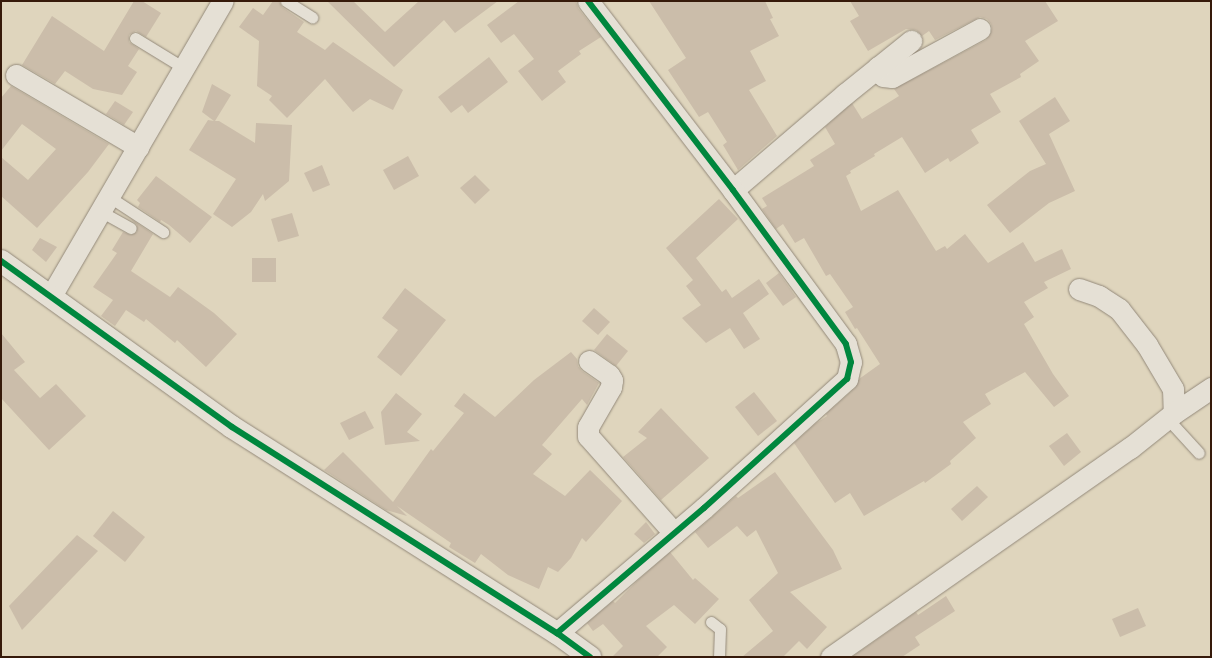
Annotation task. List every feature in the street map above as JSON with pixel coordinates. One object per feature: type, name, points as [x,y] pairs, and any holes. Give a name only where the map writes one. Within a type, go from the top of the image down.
[{"type":"street","points":[[50,296],[223,1]]},
{"type":"street","points":[[557,633],[674,533],[847,378],[851,362],[846,344],[733,190],[588,1]]},
{"type":"street","points":[[878,67],[883,76],[892,77],[980,29]]},
{"type":"street","points":[[733,190],[878,67],[911,41]]},
{"type":"street","points":[[16,75],[138,147]]},
{"type":"street","points":[[1,260],[232,428],[557,633],[590,657]]},
{"type":"street","points":[[1079,290],[1099,296],[1119,309],[1148,345],[1172,389],[1170,416]]},
{"type":"street","points":[[589,361],[609,375],[612,380],[611,387],[588,427],[588,436],[674,533]]},
{"type":"street","points":[[831,657],[1130,448],[1170,416],[1211,388]]},
{"type":"lane","points":[[286,1],[312,17]]},
{"type":"lane","points":[[135,38],[184,68]]},
{"type":"lane","points":[[104,204],[131,228]]},
{"type":"lane","points":[[104,204],[163,232]]},
{"type":"lane","points":[[1170,416],[1199,452]]},
{"type":"lane","points":[[712,622],[720,629],[719,657]]},
{"type":"building","points":[[134,1],[142,1],[161,13],[146,37],[136,31],[129,35],[129,42],[139,49],[128,66],[137,72],[122,95],[93,89],[65,71],[55,84],[22,65],[52,16],[104,51]]},
{"type":"building","points":[[273,1],[279,1],[282,7],[304,22],[297,32],[325,50],[333,42],[403,90],[393,110],[370,99],[353,112],[325,79],[287,118],[269,100],[272,96],[257,86],[259,41],[239,27],[253,8],[263,15]]},
{"type":"building","points":[[327,1],[353,1],[385,32],[419,1],[498,1],[455,33],[444,20],[394,67]]},
{"type":"building","points":[[519,1],[576,1],[578,8],[601,37],[579,51],[581,54],[558,71],[566,82],[542,101],[518,71],[534,59],[514,34],[501,43],[487,25]]},
{"type":"building","points":[[649,1],[765,1],[773,18],[770,19],[779,36],[750,51],[766,81],[749,90],[777,136],[738,170],[723,145],[727,142],[708,112],[699,117],[668,70],[686,58]]},
{"type":"building","points":[[850,1],[1045,1],[1058,21],[1025,41],[1039,61],[1020,74],[1021,77],[990,94],[1001,112],[971,130],[979,143],[950,162],[948,158],[925,173],[902,137],[874,154],[875,156],[850,171],[851,173],[846,176],[861,211],[898,190],[936,251],[945,246],[947,249],[965,234],[988,263],[1023,242],[1035,262],[1062,249],[1071,269],[1044,282],[1048,288],[1024,302],[1034,317],[1024,324],[1053,374],[1069,396],[1054,407],[1025,372],[985,394],[991,404],[963,422],[976,438],[950,461],[951,464],[925,483],[924,481],[864,516],[850,493],[835,503],[794,443],[815,424],[827,416],[826,414],[855,388],[859,379],[880,364],[845,312],[853,307],[830,274],[826,276],[804,238],[795,243],[783,224],[776,229],[762,209],[767,206],[762,198],[814,166],[810,160],[835,144],[825,127],[852,103],[862,119],[899,96],[894,89],[986,40],[992,29],[991,24],[987,19],[980,17],[935,40],[929,31],[922,36],[916,30],[906,29],[868,51],[850,21],[859,16]]},
{"type":"building","points":[[489,57],[508,82],[468,113],[462,105],[451,113],[438,97]]},
{"type":"building","points":[[212,84],[231,95],[215,121],[219,121],[255,143],[256,123],[292,125],[289,181],[265,201],[263,194],[251,212],[232,227],[213,214],[236,179],[189,150],[208,120],[214,121],[202,112]]},
{"type":"building","points":[[11,86],[109,144],[88,172],[37,228],[1,196],[1,157],[28,180],[56,149],[22,124],[1,151],[1,98]]},
{"type":"building","points":[[1055,97],[1070,121],[1049,134],[1075,191],[1049,203],[1010,233],[987,205],[1030,171],[1046,164],[1019,121]]},
{"type":"building","points":[[115,101],[133,112],[124,125],[106,114]]},
{"type":"building","points":[[408,156],[419,176],[394,190],[383,170]]},
{"type":"building","points":[[322,165],[330,185],[313,192],[304,173]]},
{"type":"building","points":[[475,175],[490,190],[475,204],[460,188]]},
{"type":"building","points":[[156,176],[212,217],[190,243],[169,225],[161,220],[160,222],[138,207],[140,203],[137,200]]},
{"type":"building","points":[[719,199],[738,219],[696,258],[722,292],[726,289],[732,298],[759,279],[769,294],[743,313],[760,339],[744,349],[730,328],[706,343],[682,318],[701,305],[686,286],[693,280],[666,248]]},
{"type":"building","points":[[292,213],[299,236],[278,242],[271,219]]},
{"type":"building","points":[[131,219],[153,234],[131,271],[170,297],[178,287],[214,313],[237,334],[206,367],[177,340],[175,343],[146,319],[144,322],[126,310],[115,326],[101,316],[113,300],[93,287],[117,253],[112,250],[123,232],[131,235],[137,232],[137,225]]},
{"type":"building","points":[[40,238],[57,247],[46,262],[32,250]]},
{"type":"building","points":[[252,258],[276,258],[276,282],[252,282]]},
{"type":"building","points":[[779,273],[796,297],[783,306],[766,283]]},
{"type":"building","points":[[405,288],[446,320],[401,376],[377,357],[398,330],[382,318]]},
{"type":"building","points":[[594,308],[610,322],[598,335],[582,321]]},
{"type":"building","points":[[1,333],[25,362],[14,370],[40,398],[56,384],[86,416],[49,450],[1,398]]},
{"type":"building","points":[[607,334],[628,351],[616,366],[594,350]]},
{"type":"building","points":[[571,352],[577,359],[578,366],[582,371],[599,383],[587,405],[582,399],[542,445],[552,454],[533,474],[565,496],[590,470],[622,501],[586,542],[582,538],[571,558],[558,572],[548,567],[539,589],[508,575],[481,554],[475,563],[449,547],[451,543],[397,506],[407,516],[386,510],[324,470],[343,452],[393,502],[431,449],[433,451],[464,413],[454,406],[464,393],[495,417],[534,380]]},
{"type":"building","points":[[754,392],[777,421],[758,436],[735,407]]},
{"type":"building","points":[[396,393],[422,414],[407,432],[420,441],[385,445],[381,412]]},
{"type":"building","points":[[661,408],[709,458],[661,500],[623,457],[647,438],[638,432]]},
{"type":"building","points":[[365,411],[374,428],[349,440],[340,423]]},
{"type":"building","points":[[1067,433],[1081,452],[1064,466],[1049,446]]},
{"type":"building","points":[[775,472],[833,550],[842,569],[790,592],[827,627],[807,649],[799,641],[783,657],[742,657],[773,631],[749,600],[778,573],[756,530],[747,537],[737,526],[708,548],[695,532],[736,496],[738,498]]},
{"type":"building","points":[[977,486],[988,497],[962,521],[951,509]]},
{"type":"building","points":[[113,511],[145,537],[125,562],[93,536]]},
{"type":"building","points":[[646,522],[655,534],[644,543],[634,534]]},
{"type":"building","points":[[77,535],[98,551],[22,630],[9,606]]},
{"type":"building","points":[[670,552],[693,580],[695,578],[719,599],[695,624],[674,605],[646,626],[667,647],[657,657],[612,657],[623,646],[603,624],[593,631],[587,623],[613,601],[615,603]]},
{"type":"building","points":[[946,596],[955,611],[915,637],[920,645],[902,657],[852,657],[916,612],[918,615]]},
{"type":"building","points":[[1138,608],[1146,626],[1120,637],[1112,619]]},
{"type":"cycle path","points":[[557,633],[704,508],[847,379],[851,362],[846,344],[733,190],[588,1]]},
{"type":"cycle path","points":[[1,261],[232,427],[557,633],[590,657]]}]
